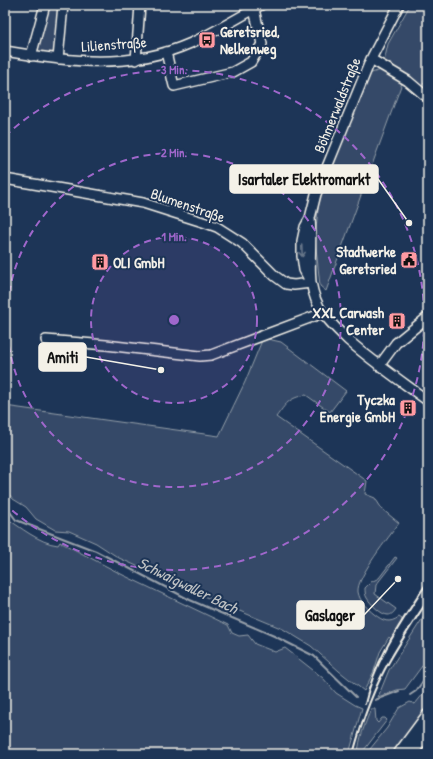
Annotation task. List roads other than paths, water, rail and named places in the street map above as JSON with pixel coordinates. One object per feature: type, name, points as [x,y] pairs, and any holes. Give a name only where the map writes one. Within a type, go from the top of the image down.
[{"type":"main road","points":[[399,754],[428,715]]},
{"type":"main road","points":[[411,754],[428,732]]},
{"type":"street","points":[[31,56],[45,5]]},
{"type":"street","points":[[58,59],[63,5]]},
{"type":"street","points":[[136,60],[140,5]]},
{"type":"street","name":"Böhmerwaldstraße","points":[[311,282],[310,218],[316,194],[371,59],[399,5]]},
{"type":"street","points":[[166,52],[174,86],[233,72],[251,62],[262,44],[257,7]]},
{"type":"street","name":"Lilienstraße","points":[[5,51],[31,56],[76,61],[99,62],[136,60],[166,52],[205,36],[257,7]]},
{"type":"street","points":[[371,59],[408,81],[428,98]]},
{"type":"street","name":"Blumenstraße","points":[[5,179],[143,204],[206,223],[217,228],[242,244],[275,276],[286,284],[294,285],[311,282]]},
{"type":"street","points":[[311,282],[315,296],[323,313],[339,332],[379,366],[428,401]]},
{"type":"street","points":[[46,340],[106,345],[200,356],[211,355],[323,313]]},
{"type":"street","points":[[379,366],[396,343],[428,317]]},
{"type":"waterway","name":"Schwaigwaller Bach","points":[[5,505],[16,520],[96,551],[190,600],[274,636],[314,656],[356,697]]},
{"type":"waterway","name":"Schwaigwaller Bach","points":[[410,695],[416,691],[428,674]]},
{"type":"waterway","name":"Schwaigwaller Bach","points":[[375,700],[399,691]]},
{"type":"railway","points":[[365,704],[383,655],[428,581]]},
{"type":"railway","points":[[353,754],[364,717],[378,682],[428,600]]},
{"type":"place","name":"Geretsried, Nelkenweg","points":[[207,40]]},
{"type":"place","name":"Isartaler Elektromarkt","points":[[409,223]]},
{"type":"place","name":"Stadtwerke Geretsried","points":[[409,260]]},
{"type":"place","name":"OLI GmbH","points":[[100,262]]},
{"type":"place","name":"XXL Carwash Center","points":[[397,321]]},
{"type":"place","name":"Amiti","points":[[161,370]]},
{"type":"place","name":"Tyczka Energie GmbH","points":[[408,408]]},
{"type":"place","name":"Gaslager","points":[[398,579]]}]
